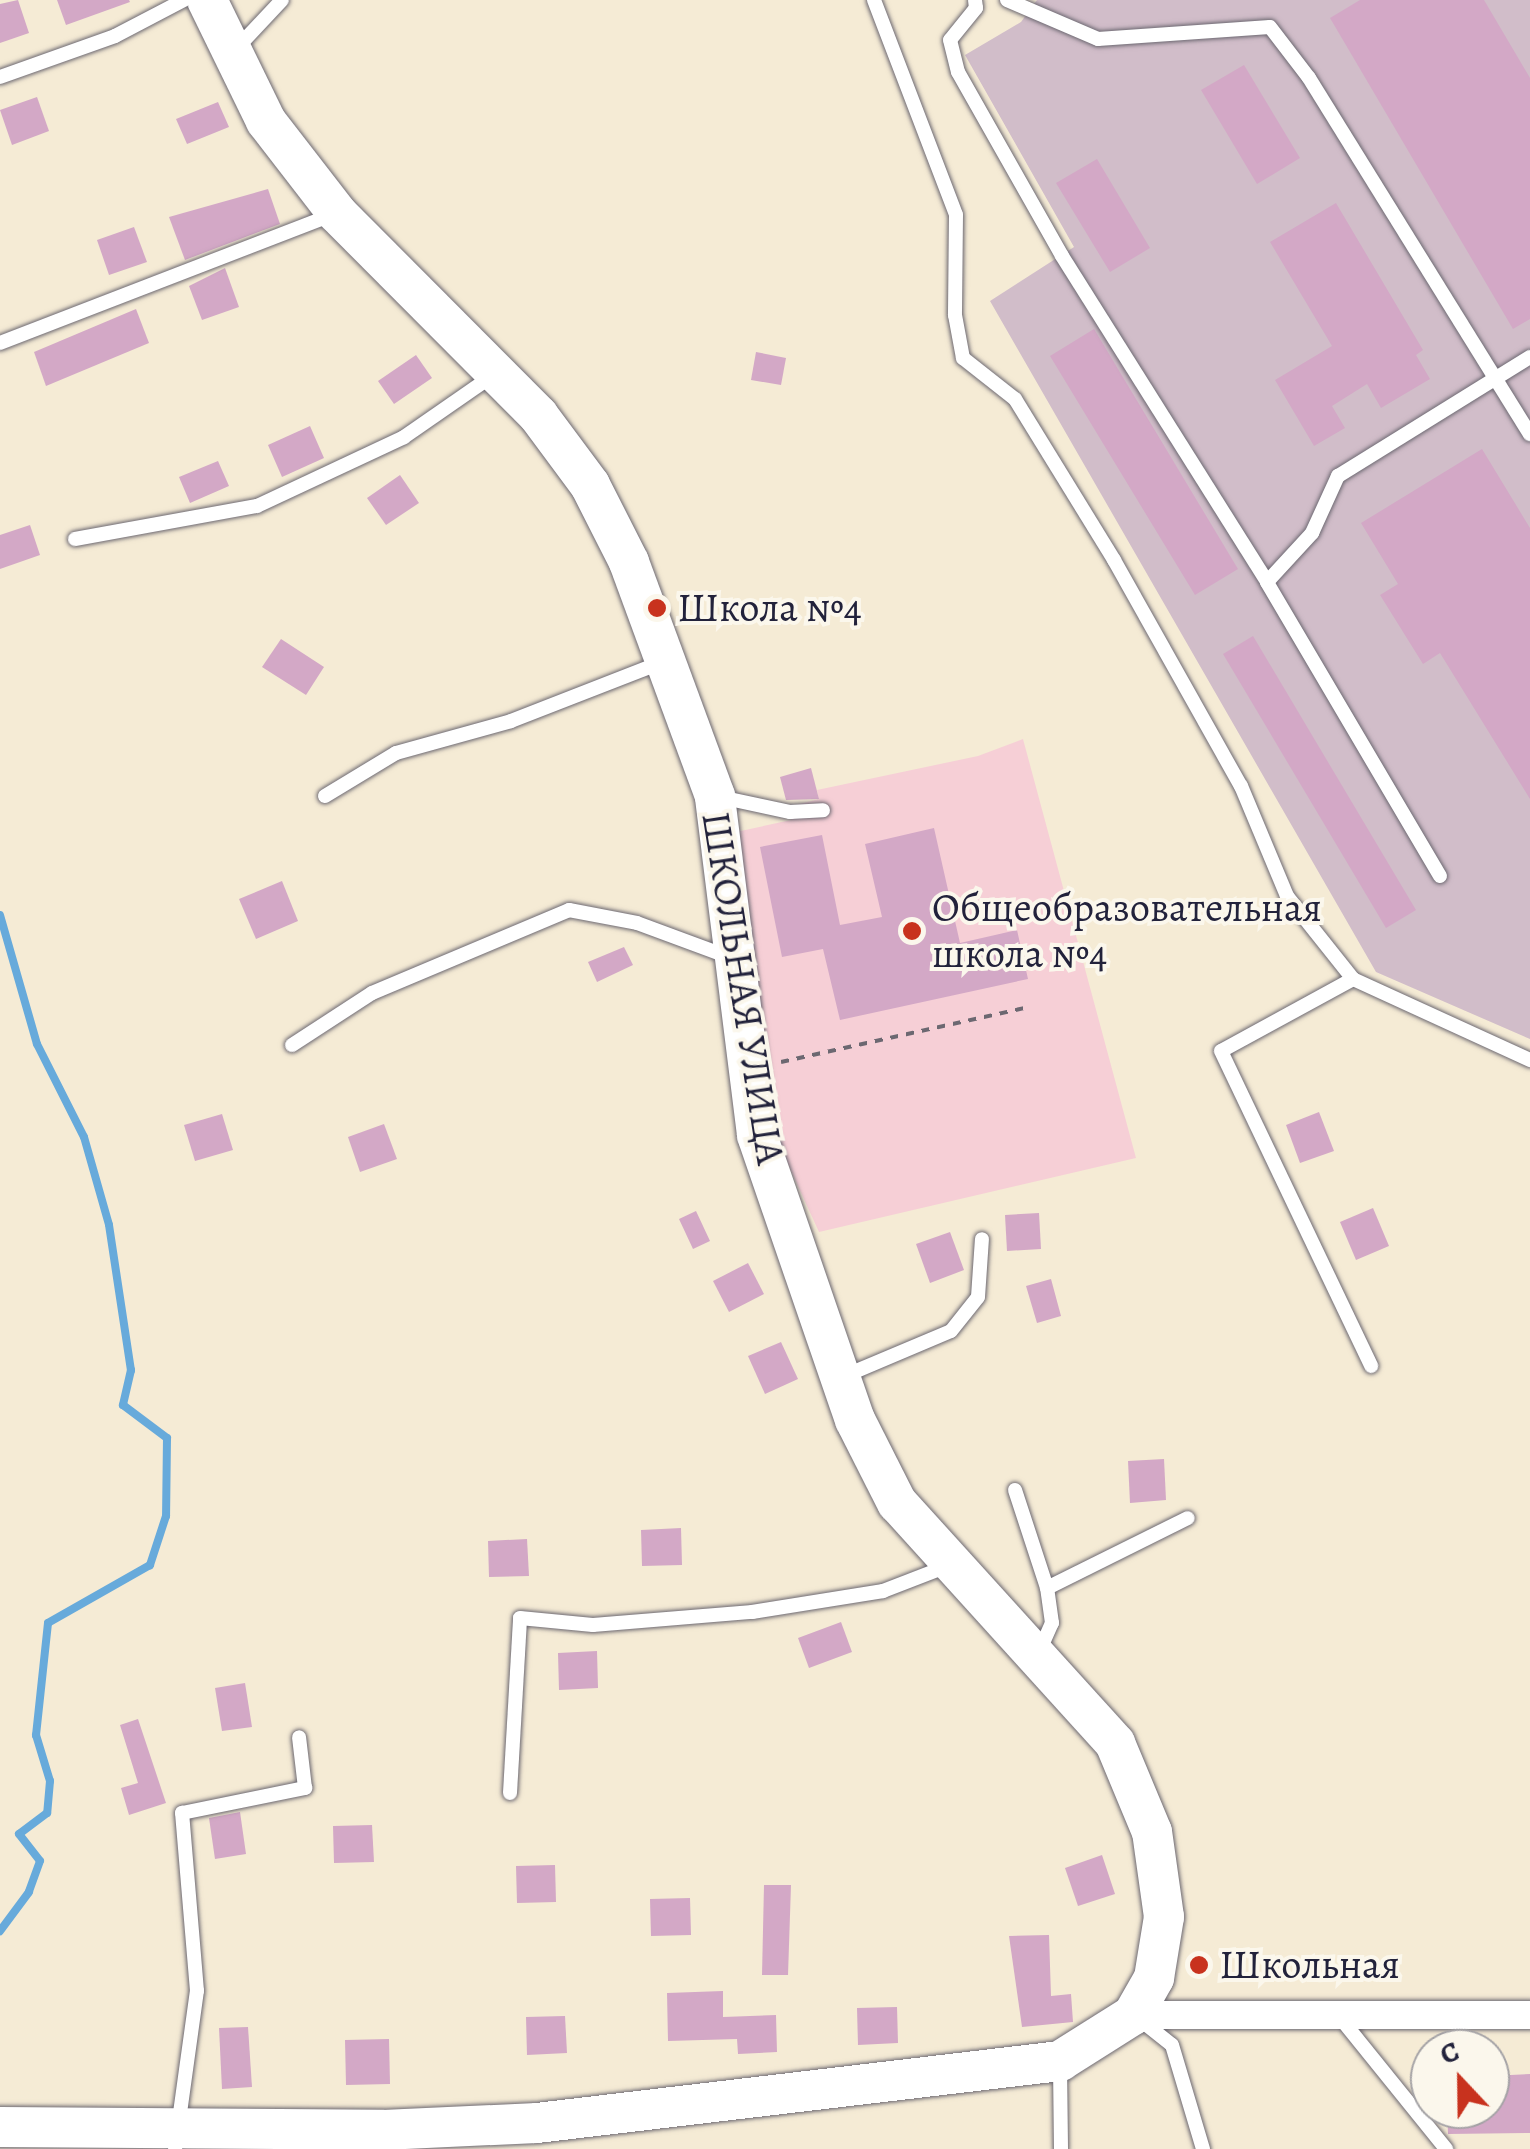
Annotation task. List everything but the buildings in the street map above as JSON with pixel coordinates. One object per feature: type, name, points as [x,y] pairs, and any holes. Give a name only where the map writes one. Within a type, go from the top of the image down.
[{"type":"street","name":"ШКОЛЬНАЯ УЛИЦА","points":[[208,0],[266,120],[337,213],[497,373],[590,485],[667,660],[715,796],[756,1136],[840,1378],[897,1503],[950,1564],[1039,1653],[1115,1742],[1152,1832],[1164,1917],[1154,1978],[1134,2015]]},
{"type":"street","points":[[0,2127],[175,2140],[383,2139],[1060,2061],[1134,2015],[1342,2020],[1530,2015]]},
{"type":"lane","points":[[0,77],[115,36],[184,0]]},
{"type":"lane","points":[[231,53],[282,0]]},
{"type":"lane","points":[[874,0],[956,214],[954,315],[964,358],[1014,400],[1241,786],[1287,896],[1353,979],[1530,1060]]},
{"type":"lane","points":[[975,0],[976,8],[950,40],[958,72],[1062,256],[1267,582],[1440,876]]},
{"type":"lane","points":[[1007,0],[1098,39],[1270,28],[1309,78],[1530,434]]},
{"type":"lane","points":[[0,343],[337,213]]},
{"type":"lane","points":[[1267,582],[1312,533],[1338,476],[1530,358]]},
{"type":"lane","points":[[76,539],[256,506],[404,436],[497,373]]},
{"type":"lane","points":[[325,796],[396,753],[511,721],[667,660]]},
{"type":"lane","points":[[715,796],[790,812],[823,810]]},
{"type":"lane","points":[[292,1045],[372,993],[569,910],[637,923],[734,958]]},
{"type":"lane","points":[[1353,979],[1222,1051],[1370,1366]]},
{"type":"lane","points":[[840,1378],[951,1332],[978,1297],[982,1239]]},
{"type":"lane","points":[[1015,1490],[1047,1588],[1052,1623],[1039,1653]]},
{"type":"lane","points":[[1047,1588],[1188,1518]]},
{"type":"lane","points":[[510,1793],[520,1618],[592,1625],[752,1612],[884,1591],[950,1564]]},
{"type":"lane","points":[[175,2140],[196,1991],[182,1813],[306,1788],[299,1737]]},
{"type":"lane","points":[[1134,2015],[1172,2045],[1203,2149]]},
{"type":"lane","points":[[1342,2020],[1446,2149]]},
{"type":"lane","points":[[1060,2061],[1060,2149]]},
{"type":"path","points":[[747,1069],[1025,1008]]},
{"type":"shaded area","points":[[1037,0],[1530,0],[1530,1039],[1376,972],[990,301],[1074,247],[965,55],[1021,22]]},
{"type":"shaded area","name":"Общеобразовательная школа №4","points":[[1023,739],[1136,1158],[819,1232],[780,1147],[736,832],[791,820],[788,807],[819,799],[817,790],[978,756]]},
{"type":"waterway","points":[[0,915],[37,1044],[84,1137],[109,1225],[131,1370],[123,1405],[167,1438],[166,1516],[150,1565],[48,1623],[36,1735],[50,1781],[47,1813],[19,1834],[40,1861],[29,1892],[0,1931]]},
{"type":"place","name":"Школа №4","points":[[657,608]]},
{"type":"place","name":"Общеобразовательная школа №4","points":[[912,931]]},
{"type":"place","name":"Школьная","points":[[1199,1965]]}]
